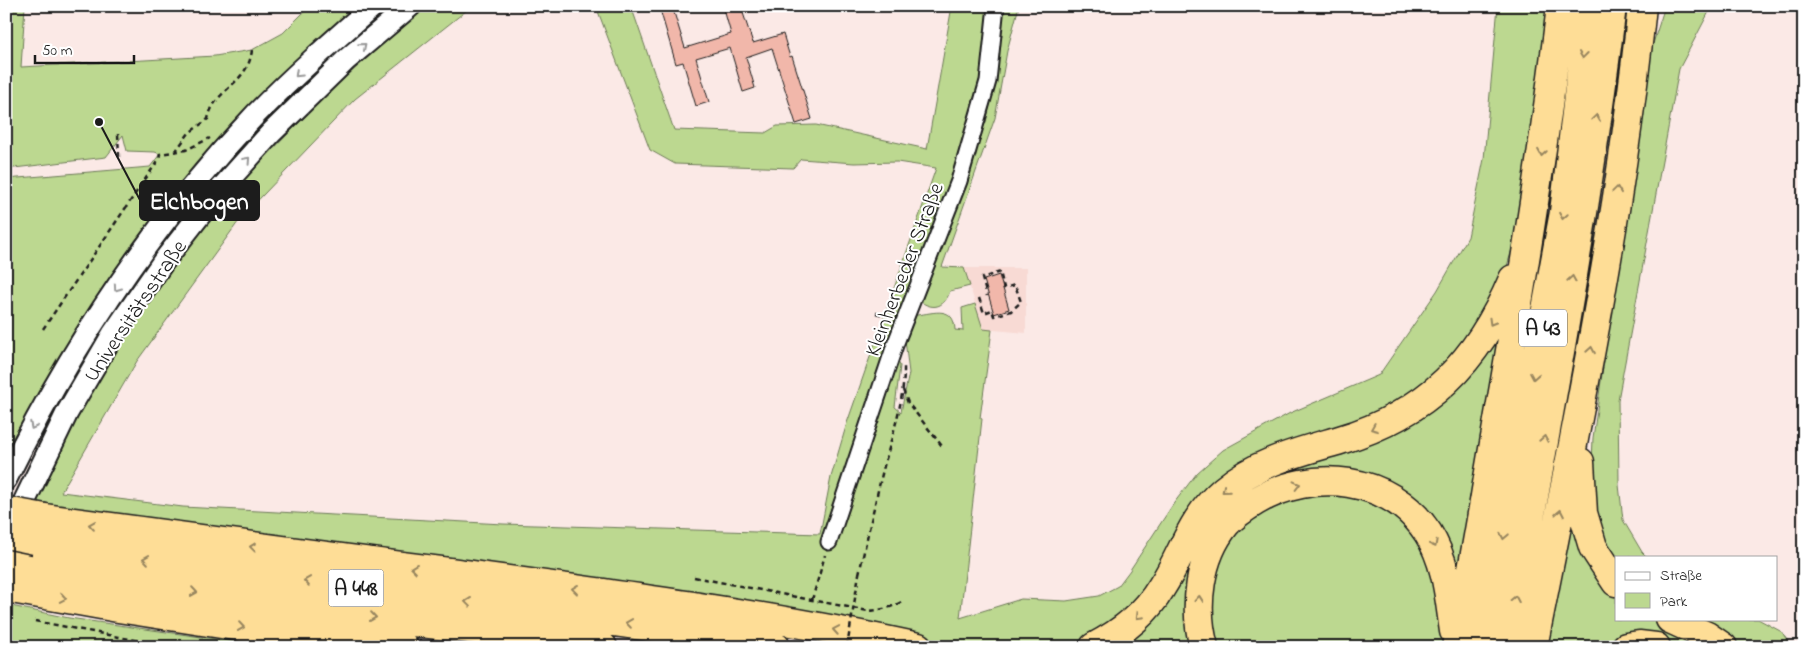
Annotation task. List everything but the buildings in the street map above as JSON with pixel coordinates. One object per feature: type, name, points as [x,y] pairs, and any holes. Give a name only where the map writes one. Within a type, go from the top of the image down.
[{"type":"highway","points":[[1456,646],[1475,559],[1517,315],[1544,141],[1561,6]]},
{"type":"highway","name":"A 43","points":[[1482,647],[1564,212],[1589,6]]},
{"type":"highway","name":"A 43","points":[[1506,647],[1534,498],[1582,217],[1612,6]]},
{"type":"highway","points":[[1533,647],[1580,416],[1610,242],[1642,6]]},
{"type":"highway","points":[[1638,44],[1655,6]]},
{"type":"highway","points":[[1094,647],[1129,626],[1149,606],[1162,588],[1193,526],[1207,507],[1236,481],[1250,472],[1291,454],[1355,435],[1384,424],[1404,414],[1441,387],[1460,368],[1485,334],[1501,306],[1527,246]]},
{"type":"highway","points":[[1580,416],[1580,480],[1583,513],[1593,547],[1615,580]]},
{"type":"highway","points":[[1204,647],[1200,632],[1198,609],[1201,582],[1206,561],[1218,535],[1227,523],[1246,507],[1272,492],[1299,483],[1322,480],[1348,481],[1372,489],[1403,505],[1418,519],[1439,554],[1446,577],[1456,646]]},
{"type":"highway","points":[[6,511],[40,529],[246,546],[590,591],[771,618],[918,647]]},
{"type":"highway","name":"A 448","points":[[6,534],[40,529],[194,566],[557,613],[678,630],[776,647]]},
{"type":"highway","name":"A 448","points":[[16,563],[126,583],[603,647]]},
{"type":"highway","points":[[11,589],[247,628],[404,647]]},
{"type":"highway","points":[[1672,620],[1707,636],[1723,647]]},
{"type":"highway","points":[[1626,647],[1639,645],[1656,647]]},
{"type":"main road","name":"Universitätsstraße","points":[[6,479],[44,404],[91,326],[145,248],[178,205],[258,113],[327,46],[373,6]]},
{"type":"main road","name":"Universitätsstraße","points":[[6,539],[71,405],[112,334],[169,255],[217,194],[271,133],[346,60],[410,6]]},
{"type":"street","name":"Kleinherbeder Straße","points":[[829,542],[895,345],[958,181],[988,81],[996,6]]},
{"type":"path","points":[[174,153],[189,132],[208,119],[210,108],[242,76],[251,62],[252,50]]},
{"type":"path","points":[[118,134],[119,157]]},
{"type":"path","points":[[43,329],[159,159],[160,154],[186,150],[216,135]]},
{"type":"path","points":[[979,298],[984,312],[992,310],[994,316],[1011,311],[1020,302],[1016,285],[1004,288],[1000,272],[982,278],[987,296]]},
{"type":"path","points":[[847,647],[859,574],[876,497],[900,408],[904,363],[895,345]]},
{"type":"path","points":[[903,388],[908,403],[942,446]]},
{"type":"path","points":[[812,600],[829,542]]},
{"type":"path","points":[[694,577],[868,611],[893,607],[902,601]]},
{"type":"path","points":[[36,621],[171,647]]},
{"type":"shaded area","points":[[964,268],[1026,268],[1026,333],[983,329]]},
{"type":"green space","points":[[6,6],[25,6],[21,67],[215,56],[252,50],[283,33],[310,6],[365,6],[130,253],[6,448],[6,179],[150,167],[160,154],[155,152],[127,151],[123,135],[106,157],[6,169]]},
{"type":"green space","points":[[429,6],[472,6],[355,99],[241,218],[137,361],[61,492],[183,507],[503,524],[820,534],[831,477],[847,423],[936,168],[897,162],[854,163],[801,159],[793,168],[675,164],[650,150],[596,6],[631,6],[674,130],[765,133],[777,126],[816,125],[927,149],[952,6],[1019,6],[1007,51],[995,118],[942,267],[964,268],[970,286],[950,291],[939,306],[926,305],[921,302],[979,136],[986,122],[995,83],[977,101],[944,200],[897,315],[886,361],[898,361],[900,366],[895,407],[901,412],[909,373],[905,340],[914,316],[942,312],[951,317],[955,330],[963,331],[962,308],[975,304],[983,329],[992,330],[980,418],[982,419],[960,618],[1021,599],[1066,601],[1099,596],[1118,586],[1174,503],[1197,473],[1223,450],[1290,413],[1379,375],[1437,291],[1468,237],[1484,159],[1498,6],[1549,6],[1516,236],[1504,276],[1460,354],[1389,412],[1274,450],[1143,599],[1082,642],[1067,647],[967,647],[881,628],[34,509],[83,404],[166,276],[243,180],[331,90],[415,16]]},
{"type":"green space","points":[[1665,6],[1712,6],[1679,69],[1618,400],[1619,485],[1623,520],[1646,556],[1615,556],[1615,565],[1599,540],[1591,488],[1593,438],[1619,253],[1651,50]]},
{"type":"green space","points":[[1511,304],[1459,589],[1453,571],[1358,478],[1227,516],[1197,647],[1112,647],[1244,484],[1378,436]]},
{"type":"green space","points":[[1343,494],[1373,503],[1390,512],[1413,534],[1422,547],[1440,593],[1445,624],[1443,647],[1217,647],[1211,621],[1212,591],[1218,565],[1231,539],[1244,524],[1288,497]]},
{"type":"green space","points":[[1570,499],[1615,591],[1615,620],[1657,620],[1710,647],[1679,647],[1651,640],[1626,640],[1598,647],[1542,647]]},
{"type":"green space","points":[[6,605],[69,618],[271,647],[211,647],[180,642],[179,647],[6,647]]},
{"type":"green space","points":[[1692,620],[1760,620],[1782,632],[1791,647],[1736,647]]},
{"type":"place","name":"Elchbogen","points":[[99,122]]}]
